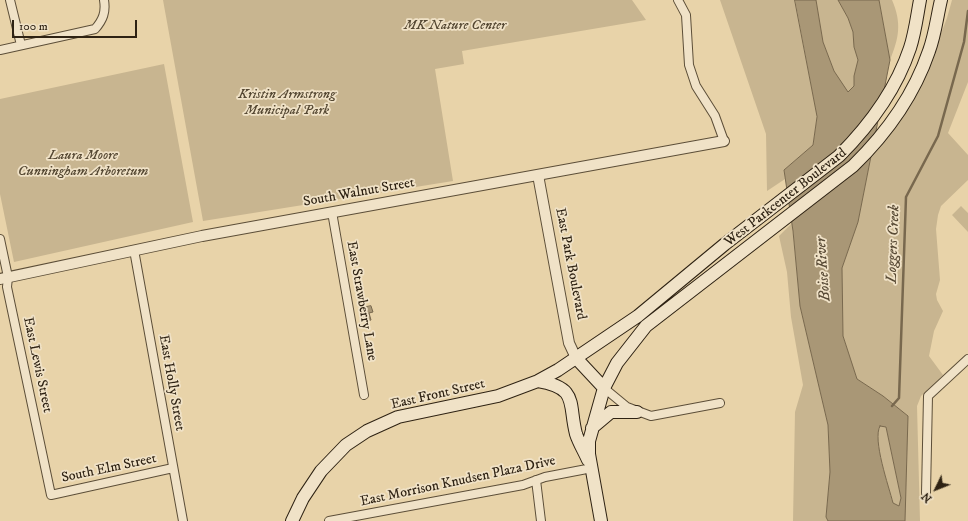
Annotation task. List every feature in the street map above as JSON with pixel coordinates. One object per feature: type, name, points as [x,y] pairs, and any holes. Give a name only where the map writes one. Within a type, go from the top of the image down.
[{"type":"main road","name":"West Parkcenter Boulevard","points":[[538,381],[576,358],[638,316],[753,221],[839,156],[855,140],[890,93],[909,50],[920,0]]},
{"type":"main road","name":"West Parkcenter Boulevard","points":[[604,388],[617,363],[646,326],[853,166],[872,148],[909,96],[929,52],[940,0]]},
{"type":"main road","points":[[576,358],[604,388],[592,428],[589,454],[601,521]]},
{"type":"main road","points":[[538,381],[552,383],[564,390],[571,400],[576,435],[592,468]]},
{"type":"main road","name":"East Front Street","points":[[292,521],[303,498],[321,471],[346,445],[367,431],[398,417],[498,396],[538,381]]},
{"type":"main road","points":[[592,428],[612,412],[637,412]]},
{"type":"street","points":[[10,0],[21,45]]},
{"type":"street","points":[[0,50],[95,30],[101,23],[105,14],[104,0]]},
{"type":"street","points":[[678,0],[686,15],[689,65],[696,86],[715,116],[724,141]]},
{"type":"street","name":"South Walnut Street","points":[[4,278],[202,236],[724,141]]},
{"type":"street","name":"East Park Boulevard","points":[[538,175],[569,343],[576,358]]},
{"type":"street","name":"East Strawberry Lane","points":[[332,212],[364,395]]},
{"type":"street","name":"East Lewis Street","points":[[0,240],[4,278],[50,495]]},
{"type":"street","name":"East Holly Street","points":[[134,250],[183,521]]},
{"type":"street","points":[[926,493],[928,396],[968,359]]},
{"type":"street","points":[[604,388],[627,407],[650,416],[720,403]]},
{"type":"street","name":"South Elm Street","points":[[50,495],[173,468]]},
{"type":"street","name":"East Morrison Knudsen Plaza Drive","points":[[330,521],[523,484],[545,477],[592,468]]},
{"type":"street","points":[[536,480],[542,521]]},
{"type":"green space","name":"Kristin Armstrong Municipal Park","points":[[163,0],[632,0],[646,20],[462,51],[464,64],[435,69],[453,181],[203,221]]},
{"type":"green space","points":[[720,0],[795,0],[817,117],[813,145],[784,170],[785,179],[767,191],[766,134]]},
{"type":"green space","points":[[816,0],[838,0],[848,18],[853,32],[854,47],[858,60],[854,76],[854,86],[848,93],[834,71],[823,42]]},
{"type":"green space","points":[[879,0],[892,0],[897,16],[898,30],[896,45],[890,60]]},
{"type":"green space","points":[[952,0],[968,0],[968,82],[948,133],[968,155],[968,180],[941,206],[938,215],[936,229],[940,280],[936,294],[937,300],[943,311],[934,331],[929,356],[943,375],[921,396],[917,406],[920,521],[905,521],[908,416],[883,396],[857,379],[843,336],[842,268],[858,222],[871,157],[895,129],[920,87],[947,18]]},
{"type":"green space","name":"Laura Moore Cunningham Arboretum","points":[[164,64],[193,222],[14,262],[0,194],[0,99]]},
{"type":"green space","points":[[961,206],[968,213],[968,232],[952,215]]},
{"type":"green space","points":[[792,223],[800,306],[828,425],[830,472],[826,517],[828,521],[793,521],[795,412],[803,385],[791,317],[787,272],[779,236]]},
{"type":"green space","points":[[880,426],[886,427],[901,498],[899,506],[893,503],[882,463],[878,441]]},
{"type":"water","name":"Boise River","points":[[795,0],[816,0],[823,42],[834,71],[848,92],[854,86],[854,76],[858,60],[854,47],[853,32],[848,18],[838,0],[879,0],[890,60],[858,222],[842,268],[843,336],[857,379],[883,396],[908,416],[905,521],[828,521],[826,517],[830,472],[828,425],[800,306],[793,231],[784,170],[813,145],[817,117]],"holes":[[[880,426],[886,427],[901,498],[899,506],[893,503],[878,441]]]},
{"type":"water","points":[[371,306],[373,312],[369,313],[371,320],[365,322],[362,308]]},
{"type":"waterway","name":"Loggers Creek","points":[[892,406],[899,398],[906,197],[938,136],[964,42],[968,11]]},
{"type":"park label","name":"MK Nature Center","points":[[455,26]]}]
